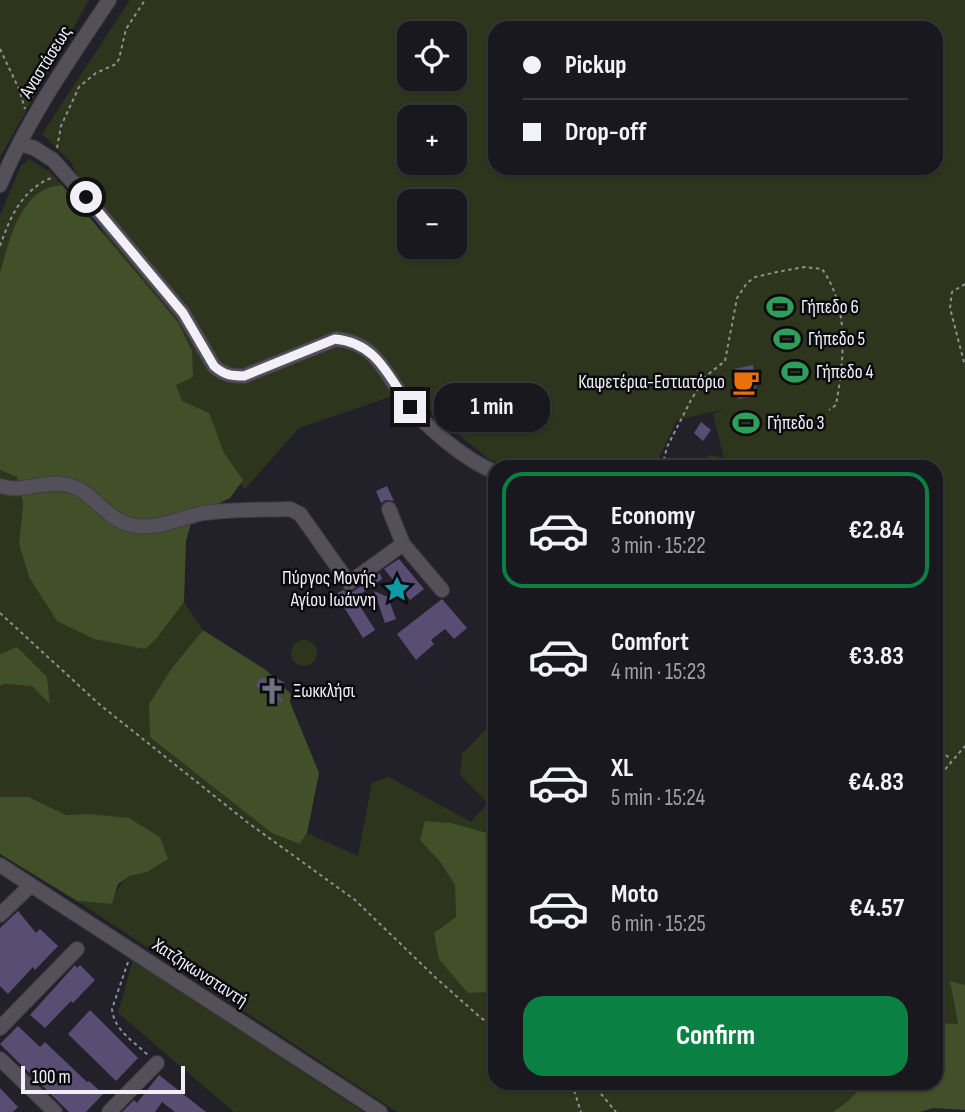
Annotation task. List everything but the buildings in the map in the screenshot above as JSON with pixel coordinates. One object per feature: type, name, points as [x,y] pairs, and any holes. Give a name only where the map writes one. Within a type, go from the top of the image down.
[{"type":"street","name":"Αναστάσεως","points":[[0,185],[31,122],[109,0]]},
{"type":"street","points":[[20,144],[34,148],[61,168],[183,313],[209,358],[221,372],[229,376],[244,376],[335,339],[350,341],[372,352],[410,407],[442,437],[488,469]]},
{"type":"street","points":[[0,486],[26,489],[52,483],[71,485],[88,496],[108,515],[131,526],[154,526],[200,514],[290,509],[300,514],[349,583],[403,544]]},
{"type":"street","points":[[389,509],[403,544],[442,590]]},
{"type":"street","name":"Χατζηκωνσταντή","points":[[0,865],[380,1112]]},
{"type":"street","points":[[0,915],[32,885]]},
{"type":"street","points":[[0,1028],[77,949]]},
{"type":"street","points":[[0,1059],[55,1112]]},
{"type":"street","points":[[109,1112],[156,1063]]},
{"type":"path","points":[[0,246],[17,208],[26,195],[61,168],[59,135],[69,104],[87,78],[116,64],[126,29],[145,0]]},
{"type":"path","points":[[0,49],[31,122]]},
{"type":"path","points":[[664,460],[667,447],[691,400],[706,376],[725,360],[737,298],[747,283],[755,277],[804,267],[822,269],[830,280],[838,295],[843,355],[836,405],[829,410]]},
{"type":"path","points":[[965,284],[952,292],[950,308],[965,366]]},
{"type":"path","points":[[0,613],[99,704],[247,822],[355,900],[436,978],[488,1022]]},
{"type":"path","points":[[943,771],[965,746]]},
{"type":"path","points":[[943,752],[951,761]]},
{"type":"path","points":[[132,951],[112,1015],[120,1029],[156,1063]]},
{"type":"path","points":[[574,1090],[580,1112]]},
{"type":"path","points":[[598,1090],[616,1112]]},
{"type":"green space","points":[[0,0],[89,0],[0,157]]},
{"type":"green space","points":[[130,0],[965,0],[965,985],[950,981],[958,1025],[943,1024],[943,460],[701,460],[710,455],[724,458],[713,414],[726,409],[677,420],[658,460],[491,460],[407,391],[299,428],[245,489],[192,429],[71,162],[42,134]]},
{"type":"green space","points":[[29,159],[50,172],[62,185],[48,188],[36,195],[27,205],[13,231],[0,273],[0,215],[21,166]]},
{"type":"green space","points":[[62,185],[177,321],[192,351],[193,377],[176,385],[182,401],[209,413],[224,453],[243,480],[230,498],[193,516],[186,541],[184,602],[157,638],[145,649],[94,639],[57,621],[29,577],[19,544],[23,503],[17,477],[0,470],[0,273],[13,231],[27,205],[36,195],[48,188]]},
{"type":"green space","points":[[0,470],[17,477],[23,503],[19,544],[29,577],[157,638],[184,602],[203,630],[172,668],[300,844],[307,833],[358,856],[372,783],[389,777],[471,822],[488,803],[488,833],[451,823],[425,821],[420,840],[441,863],[455,885],[456,917],[488,993],[488,1090],[859,1090],[833,1112],[397,1112],[77,901],[112,904],[117,890],[127,878],[147,872],[88,814],[66,815],[30,797],[0,797],[0,686],[32,686],[50,703],[47,677],[17,647],[0,654]]},
{"type":"green space","points":[[203,630],[266,670],[291,694],[290,702],[319,773],[307,833],[300,844],[272,833],[150,737],[149,704],[172,668]]},
{"type":"green space","points":[[304,640],[313,644],[317,653],[313,662],[304,666],[295,662],[291,653],[295,644]]},
{"type":"green space","points":[[17,647],[47,677],[50,704],[32,686],[0,686],[0,654]]},
{"type":"green space","points":[[488,727],[488,803],[460,775],[462,754]]},
{"type":"green space","points":[[0,797],[29,797],[66,815],[129,818],[160,837],[168,859],[147,872],[130,876],[118,884],[112,904],[77,901],[0,854]]},
{"type":"green space","points":[[425,821],[451,823],[488,833],[488,993],[468,993],[439,959],[434,933],[456,917],[455,885],[441,863],[420,840]]},
{"type":"green space","points":[[133,960],[364,1112],[234,1112],[118,1013]]},
{"type":"green space","points":[[950,981],[965,985],[965,1110],[934,1108],[919,1112],[833,1112],[859,1090],[943,1090],[943,1023],[958,1024]]},
{"type":"place","name":"Γήπεδο 6","points":[[780,307]]},
{"type":"place","name":"Γήπεδο 5","points":[[787,339]]},
{"type":"place","name":"Γήπεδο 4","points":[[795,372]]},
{"type":"place","name":"Καφετέρια-Εστιατόριο","points":[[746,382]]},
{"type":"place","name":"Γήπεδο 3","points":[[746,423]]},
{"type":"place","name":"Πύργος Μονής Αγίου Ιωάννη","points":[[397,589]]},
{"type":"place","name":"Ξωκκλήσι","points":[[272,691]]},
{"type":"route","points":[[86,197],[183,313],[214,366],[221,372],[229,376],[244,376],[335,339],[350,341],[372,352],[410,407]]}]
